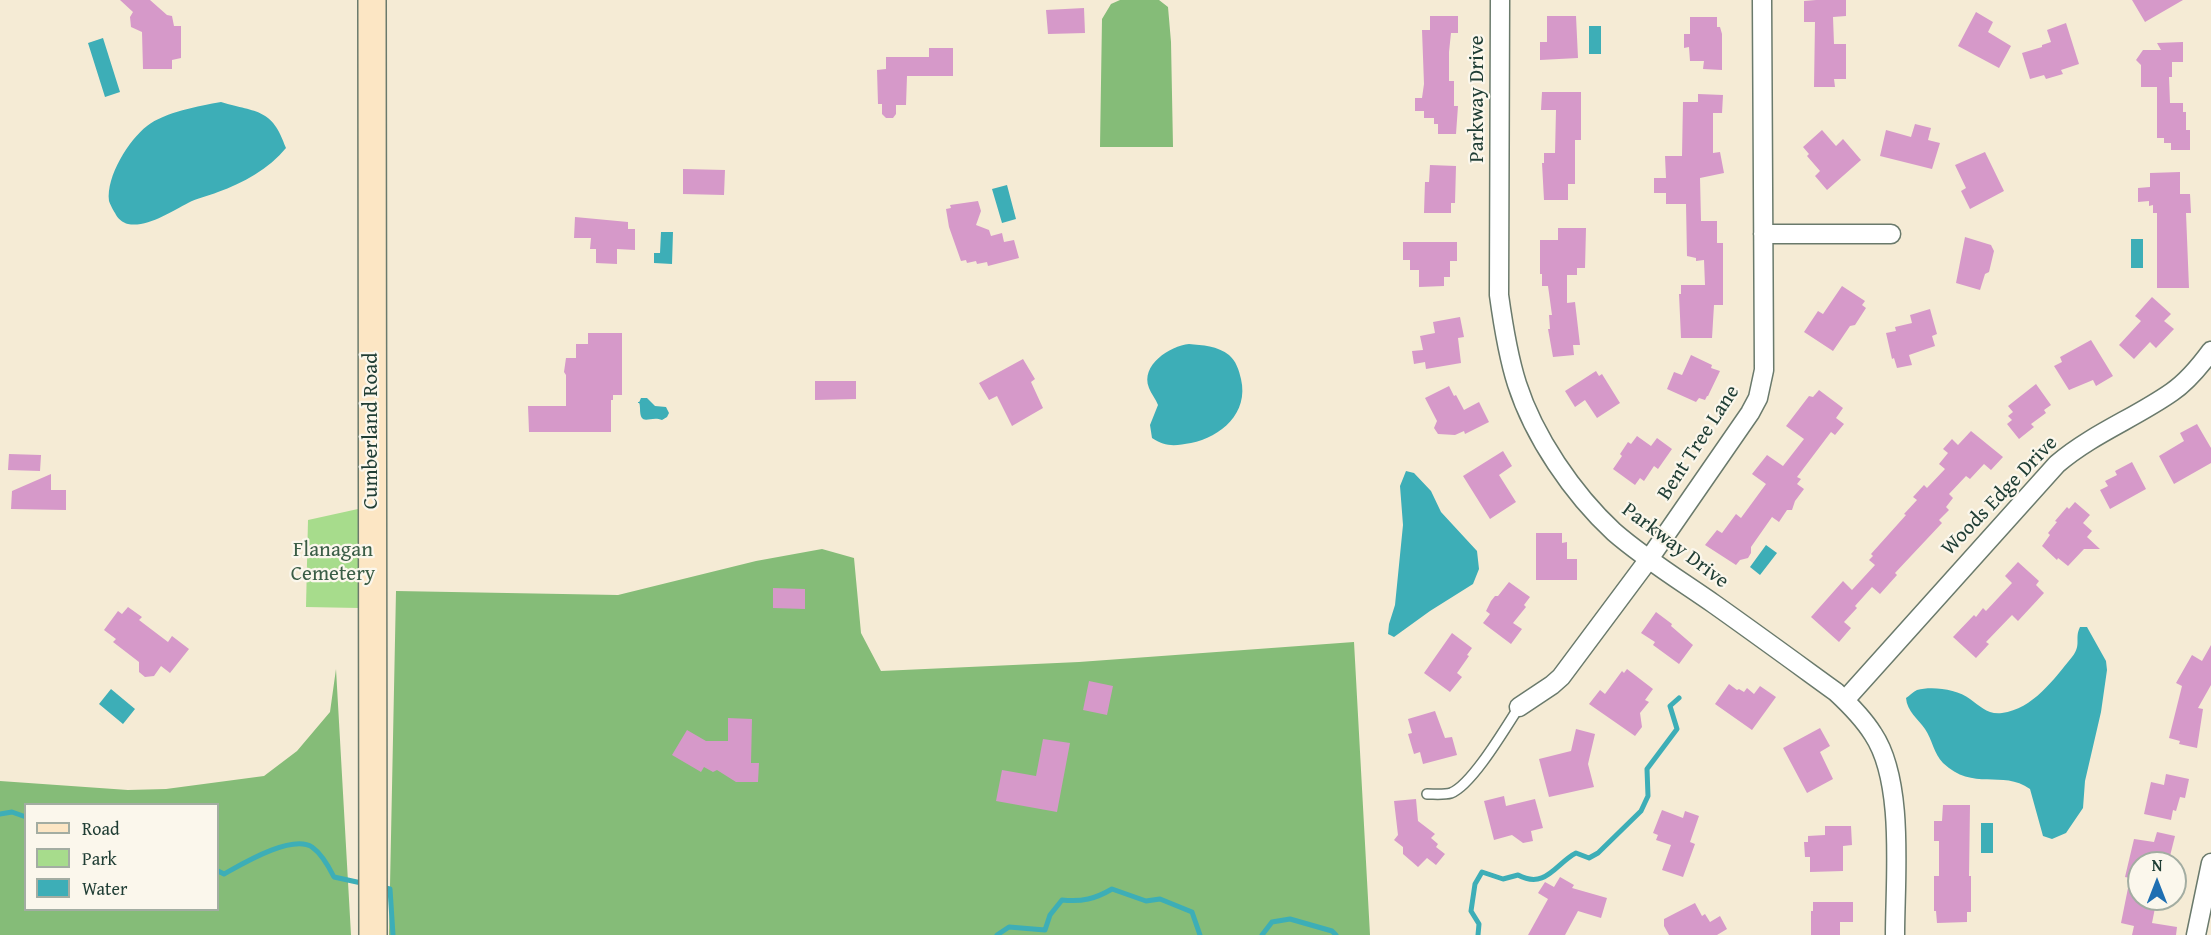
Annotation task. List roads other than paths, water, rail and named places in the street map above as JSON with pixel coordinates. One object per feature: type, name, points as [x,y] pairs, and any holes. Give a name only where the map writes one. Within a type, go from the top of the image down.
[{"type":"main road","name":"Cumberland Road","points":[[372,0],[373,935]]},
{"type":"street","name":"Parkway Drive","points":[[1500,0],[1499,295],[1517,384],[1544,443],[1565,475],[1614,532],[1845,700],[1874,735],[1888,767],[1893,789],[1895,935]]},
{"type":"street","name":"Bent Tree Lane","points":[[1519,707],[1561,677],[1649,559],[1758,398],[1764,370],[1762,0]]},
{"type":"street","points":[[1763,234],[1891,234]]},
{"type":"street","name":"Woods Edge Drive","points":[[1845,700],[2057,464],[2087,441],[2173,392],[2198,368],[2211,351]]},
{"type":"street","points":[[2196,935],[2211,863]]},
{"type":"lane","points":[[1427,794],[1449,794],[1458,789],[1498,740],[1519,707]]},
{"type":"water","points":[[1589,26],[1601,26],[1601,54],[1589,54]]},
{"type":"water","points":[[103,38],[120,92],[105,97],[88,43]]},
{"type":"water","points":[[221,102],[262,114],[275,125],[286,148],[264,169],[246,180],[191,201],[143,224],[135,225],[120,220],[109,202],[109,191],[120,159],[133,140],[147,126],[163,117],[182,110]]},
{"type":"water","points":[[1007,185],[1016,219],[1002,223],[992,189]]},
{"type":"water","points":[[661,232],[673,232],[672,264],[654,263],[654,253],[660,253]]},
{"type":"water","points":[[2131,239],[2143,239],[2143,268],[2131,268]]},
{"type":"water","points":[[1189,344],[1215,348],[1231,357],[1241,379],[1241,402],[1230,422],[1213,435],[1191,443],[1166,444],[1152,438],[1150,425],[1158,405],[1147,380],[1158,358],[1173,348]]},
{"type":"water","points":[[641,398],[647,398],[655,406],[666,407],[669,413],[667,417],[662,420],[642,418],[639,403]]},
{"type":"water","points":[[1406,471],[1414,473],[1431,491],[1441,512],[1477,551],[1479,569],[1473,584],[1394,637],[1388,634],[1395,605],[1403,525],[1400,486]]},
{"type":"water","points":[[1766,545],[1777,553],[1760,575],[1750,567]]},
{"type":"water","points":[[2080,627],[2087,627],[2106,661],[2107,670],[2101,712],[2085,781],[2083,808],[2066,833],[2052,839],[2043,836],[2030,789],[2009,781],[1965,776],[1954,772],[1943,763],[1930,737],[1911,711],[1906,698],[1917,690],[1930,688],[1958,693],[1993,713],[2002,713],[2023,706],[2042,692],[2072,657],[2077,649]]},
{"type":"water","points":[[111,689],[135,709],[123,724],[99,704]]},
{"type":"water","points":[[1981,823],[1993,823],[1993,853],[1981,853]]},
{"type":"waterway","points":[[1478,935],[1479,924],[1471,911],[1475,884],[1482,872],[1503,879],[1518,875],[1528,879],[1543,877],[1576,853],[1589,858],[1598,853],[1641,811],[1648,796],[1647,769],[1677,729],[1670,706],[1679,698]]},
{"type":"waterway","points":[[0,814],[12,812],[24,816]]},
{"type":"waterway","points":[[219,872],[224,874],[280,847],[303,844],[319,853],[334,877],[366,884]]},
{"type":"waterway","points":[[381,887],[390,889],[393,935]]},
{"type":"waterway","points":[[997,935],[1009,927],[1045,930],[1050,915],[1062,900],[1088,899],[1112,889],[1146,901],[1160,899],[1192,912],[1200,935]]},
{"type":"waterway","points":[[1262,935],[1272,922],[1290,919],[1332,931],[1336,935]]},
{"type":"park label","name":"Flanagan Cemetery","points":[[333,563]]}]
